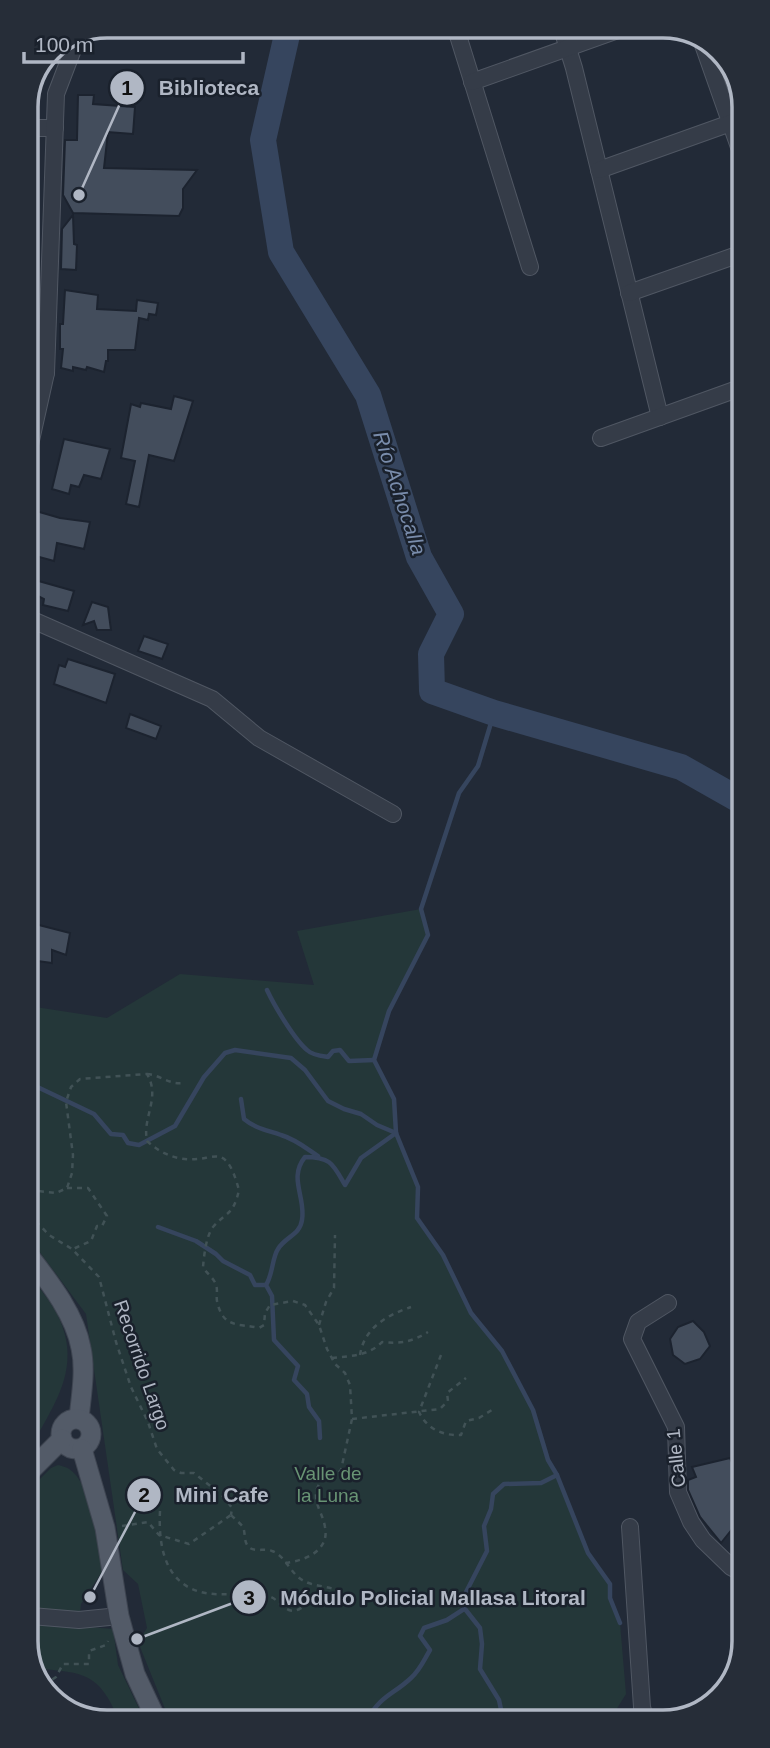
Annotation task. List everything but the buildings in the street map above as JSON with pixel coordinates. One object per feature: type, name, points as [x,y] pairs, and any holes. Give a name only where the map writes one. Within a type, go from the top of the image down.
[{"type":"main road","points":[[38,1269],[74,1325],[81,1347],[83,1370],[79,1419]]},
{"type":"main road","points":[[79,1419],[88,1424],[92,1434],[89,1443],[82,1449],[68,1447],[62,1440],[62,1429],[65,1425],[79,1419]]},
{"type":"main road","points":[[38,1463],[62,1440]]},
{"type":"main road","points":[[82,1449],[104,1528],[119,1616],[135,1674],[151,1709]]},
{"type":"street","points":[[459,39],[530,267]]},
{"type":"street","points":[[565,39],[660,417]]},
{"type":"street","points":[[472,82],[593,39]]},
{"type":"street","points":[[39,405],[46,373],[56,94],[74,48]]},
{"type":"street","points":[[708,57],[732,115]]},
{"type":"street","points":[[599,170],[732,123]]},
{"type":"street","points":[[39,128],[55,128]]},
{"type":"street","points":[[629,293],[732,257]]},
{"type":"street","points":[[39,373],[46,373]]},
{"type":"street","points":[[601,438],[732,391]]},
{"type":"street","points":[[39,623],[212,699],[259,738],[393,814]]},
{"type":"street","name":"Calle 1","points":[[668,1303],[638,1322],[632,1339],[676,1427],[678,1492],[691,1522],[712,1549],[732,1568]]},
{"type":"street","points":[[630,1527],[643,1710]]},
{"type":"street","points":[[38,1617],[79,1620],[119,1616]]},
{"type":"path","points":[[67,1188],[72,1173],[73,1154],[66,1102],[71,1087],[80,1079],[147,1074],[158,1075],[175,1084],[183,1083]]},
{"type":"path","points":[[147,1074],[152,1082],[153,1093],[145,1134],[147,1141],[158,1152],[173,1157],[195,1160],[220,1157],[226,1161],[236,1180],[239,1190],[236,1201],[228,1215],[214,1226],[203,1267],[214,1280],[221,1314],[229,1323],[237,1326],[259,1328],[264,1325],[265,1313],[270,1305],[293,1301],[305,1305],[319,1325],[332,1358],[345,1373],[350,1385],[352,1419],[341,1471],[322,1480],[316,1491],[315,1499],[326,1527],[325,1539],[317,1552],[306,1559],[285,1563],[294,1575],[303,1581],[341,1592],[339,1595],[314,1600],[290,1611],[276,1598],[264,1595],[212,1594],[193,1590],[177,1578],[166,1564],[159,1535],[160,1511]]},
{"type":"path","points":[[38,1191],[56,1193],[67,1188],[88,1188],[107,1216],[102,1226],[97,1226],[91,1241],[72,1249]]},
{"type":"path","name":"Recorrido Largo","points":[[38,1223],[50,1235],[72,1249],[99,1277],[131,1387],[148,1422],[157,1449],[174,1471],[181,1474],[194,1473],[224,1497],[232,1508],[231,1515],[243,1528],[248,1546],[253,1549],[270,1549],[285,1563]]},
{"type":"path","points":[[319,1325],[326,1302],[334,1288],[335,1235]]},
{"type":"path","points":[[360,1355],[362,1343],[370,1331],[391,1314],[411,1307]]},
{"type":"path","points":[[332,1358],[360,1355],[376,1348],[382,1342],[398,1344],[414,1340],[428,1332]]},
{"type":"path","points":[[441,1355],[419,1412],[424,1422],[447,1436],[461,1435],[466,1421],[479,1418],[495,1408]]},
{"type":"path","points":[[352,1419],[440,1409],[447,1401],[447,1392],[466,1378]]},
{"type":"path","points":[[104,1528],[148,1522],[159,1535],[189,1544],[231,1515]]},
{"type":"path","points":[[51,1680],[63,1664],[89,1664],[89,1651],[106,1645],[119,1616]]},
{"type":"green space","name":"Valle de la Luna","points":[[421,909],[428,935],[389,1011],[374,1060],[394,1099],[396,1133],[418,1187],[418,1218],[443,1255],[471,1313],[502,1351],[533,1410],[548,1460],[557,1475],[588,1553],[610,1584],[610,1599],[620,1623],[626,1694],[616,1710],[165,1709],[138,1642],[147,1628],[138,1584],[123,1570],[86,1314],[38,1250],[38,1007],[107,1018],[180,974],[314,985],[297,931]]},
{"type":"green space","points":[[38,1286],[58,1316],[68,1352],[66,1369],[56,1401],[38,1434]]},
{"type":"green space","points":[[58,1465],[77,1476],[89,1500],[97,1531],[103,1570],[81,1604],[80,1613],[38,1610],[38,1481]]},
{"type":"green space","points":[[38,1623],[113,1629],[118,1665],[139,1709],[114,1709],[96,1683],[87,1677],[45,1669],[40,1654]]},
{"type":"waterway","name":"Río Achocalla","points":[[286,38],[263,140],[281,252],[368,395],[419,557],[451,614],[431,654],[432,691],[494,713],[681,767],[732,796]]},
{"type":"waterway","points":[[374,1709],[405,1684],[422,1665],[430,1650],[420,1636],[424,1628],[447,1620],[464,1609],[464,1596],[487,1551],[484,1526],[491,1509],[493,1494],[504,1484],[541,1483],[557,1475],[548,1460],[533,1410],[502,1351],[471,1313],[443,1255],[417,1218],[418,1187],[396,1133],[394,1099],[374,1060],[389,1011],[428,935],[421,909],[459,793],[478,766],[494,713]]},
{"type":"waterway","points":[[267,990],[290,1030],[309,1052],[328,1057],[333,1051],[340,1050],[349,1061],[374,1060]]},
{"type":"waterway","points":[[38,1087],[94,1114],[111,1134],[123,1135],[128,1143],[139,1145],[175,1126],[204,1077],[225,1053],[235,1050],[291,1058],[305,1070],[328,1101],[361,1114],[396,1133]]},
{"type":"waterway","points":[[241,1099],[244,1119],[248,1122],[291,1139],[318,1156]]},
{"type":"waterway","points":[[320,1438],[319,1421],[309,1407],[307,1394],[294,1380],[298,1366],[274,1340],[272,1296],[266,1285],[278,1249],[301,1225],[303,1212],[298,1172],[305,1157],[326,1160],[345,1185],[361,1158],[396,1133]]},
{"type":"waterway","points":[[158,1227],[196,1241],[223,1261],[250,1275],[255,1285],[266,1285]]},
{"type":"waterway","points":[[557,1475],[588,1553],[610,1584],[610,1598],[620,1623]]},
{"type":"waterway","points":[[465,1609],[480,1628],[480,1669],[499,1700],[501,1710]]},
{"type":"place","name":"Biblioteca","points":[[79,195]]},
{"type":"place","name":"Mini Cafe","points":[[90,1597]]},
{"type":"place","name":"Módulo Policial Mallasa Litoral","points":[[137,1639]]}]
